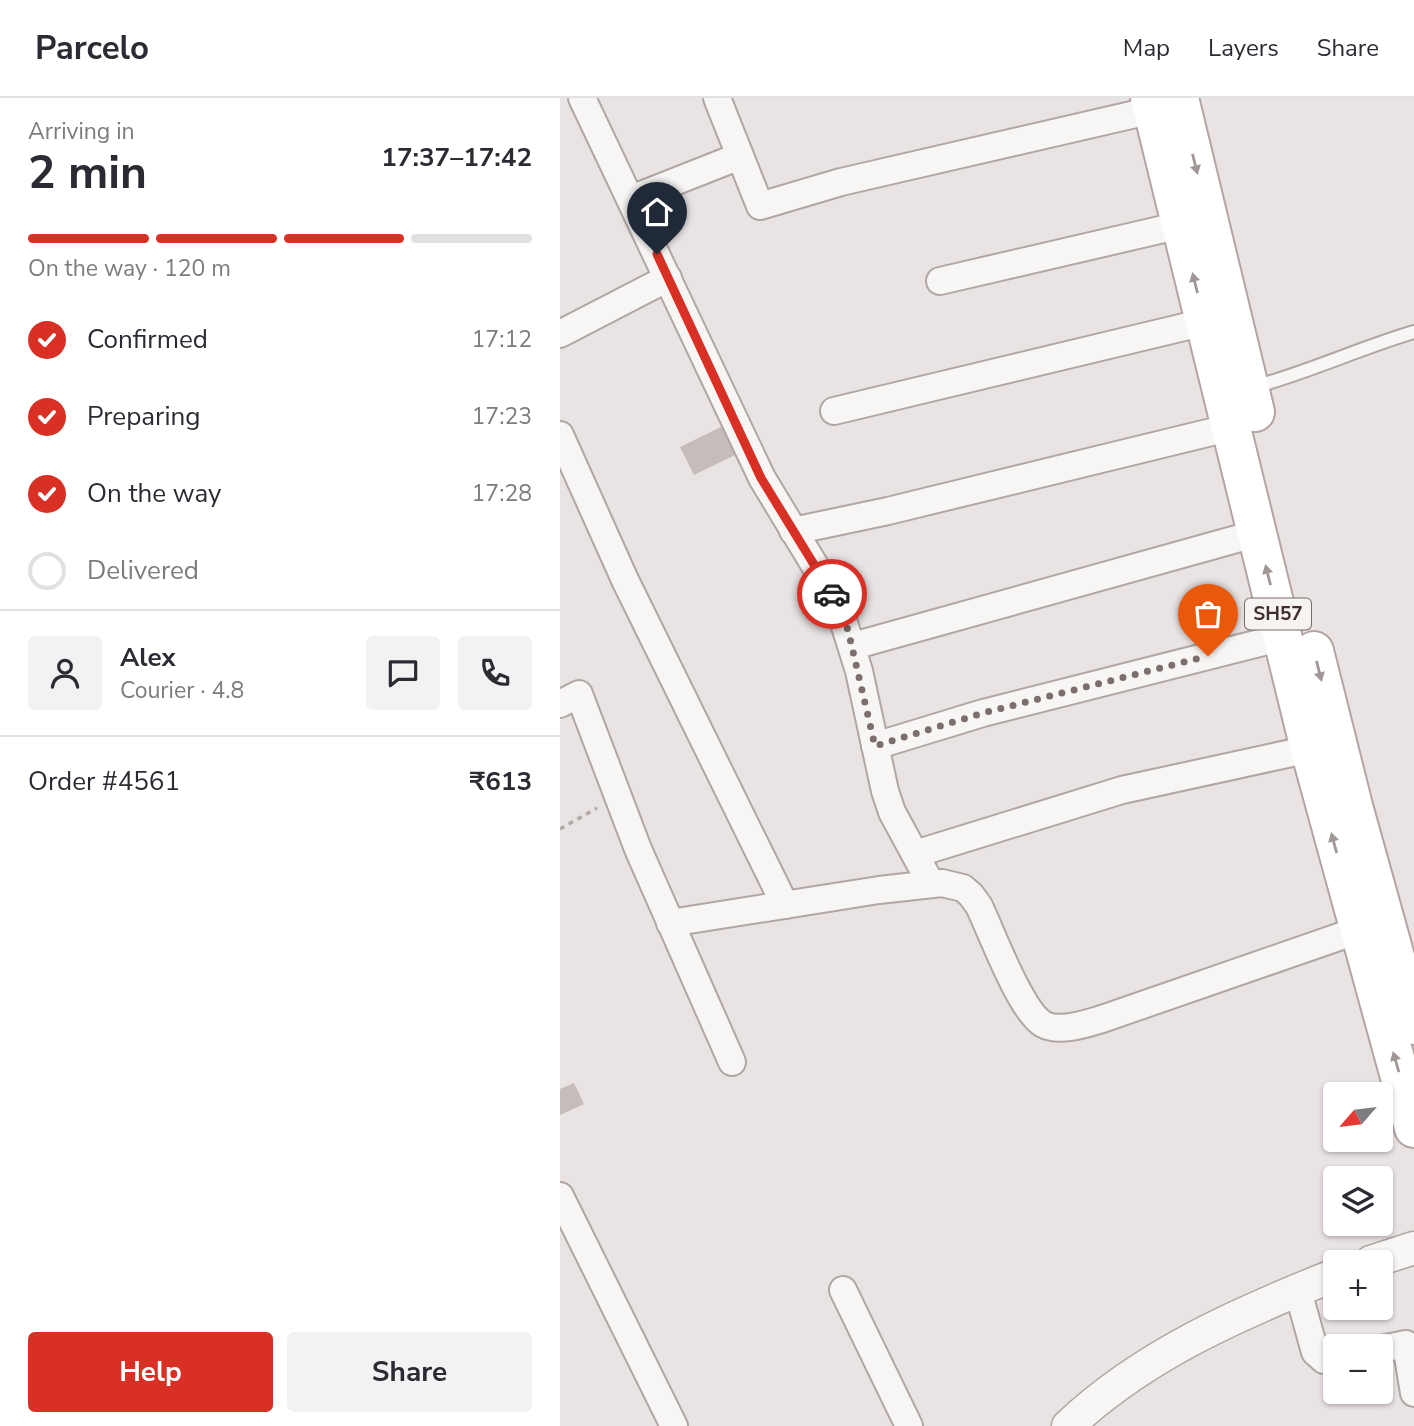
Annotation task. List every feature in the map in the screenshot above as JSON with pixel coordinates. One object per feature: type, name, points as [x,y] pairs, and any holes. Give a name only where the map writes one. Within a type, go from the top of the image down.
[{"type":"main road","name":"SH57","points":[[1160,102],[1181,225],[1205,322],[1235,403],[1258,533],[1310,749],[1371,926],[1407,967],[1414,1025]]},
{"type":"main road","name":"SH57","points":[[1160,102],[1235,403],[1334,733],[1414,1128]]},
{"type":"street","points":[[582,98],[761,478],[838,604],[853,646],[888,802],[931,884]]},
{"type":"street","points":[[717,98],[760,206],[1160,102]]},
{"type":"street","points":[[631,199],[740,156]]},
{"type":"street","points":[[940,282],[1181,225]]},
{"type":"street","points":[[560,334],[668,278]]},
{"type":"street","points":[[834,411],[1205,322]]},
{"type":"street","points":[[793,531],[901,508],[1235,403]]},
{"type":"street","points":[[560,435],[625,580],[785,905]]},
{"type":"street","points":[[853,646],[1258,533]]},
{"type":"street","points":[[875,746],[983,713],[1283,636]]},
{"type":"street","points":[[560,704],[579,694],[617,797],[732,1062]]},
{"type":"street","points":[[915,854],[1122,790],[1310,749]]},
{"type":"street","points":[[670,923],[931,884],[954,885],[971,895],[1016,986],[1036,1018],[1042,1024],[1061,1028],[1094,1022],[1371,926]]},
{"type":"street","points":[[560,1196],[674,1426]]},
{"type":"street","points":[[1393,1255],[1414,1248]]},
{"type":"street","points":[[1068,1426],[1112,1388],[1152,1361],[1216,1327],[1323,1280]]},
{"type":"street","points":[[843,1290],[909,1426]]},
{"type":"street","points":[[1298,1290],[1315,1352],[1323,1359]]},
{"type":"street","points":[[1393,1347],[1406,1344],[1414,1393]]},
{"type":"lane","points":[[1235,403],[1368,345],[1414,332]]},
{"type":"path","points":[[560,829],[617,797]]},
{"type":"building","points":[[725,425],[739,453],[694,475],[680,447]]},
{"type":"building","points":[[574,1083],[584,1104],[560,1115],[560,1089]]},
{"type":"way so far","points":[[832,594],[848,630],[875,746],[930,727],[1208,656]]},
{"type":"route","points":[[657,254],[761,478],[832,594]]}]
